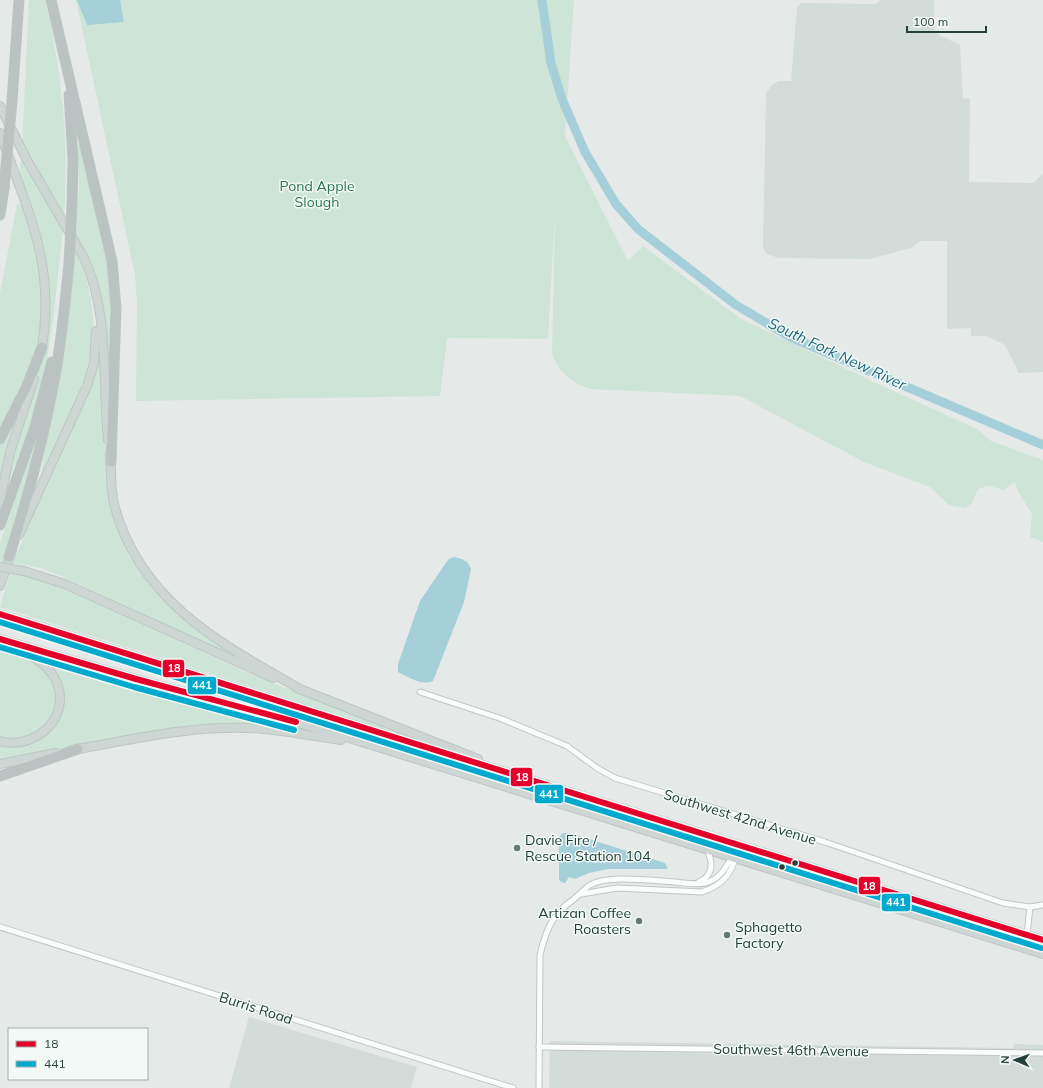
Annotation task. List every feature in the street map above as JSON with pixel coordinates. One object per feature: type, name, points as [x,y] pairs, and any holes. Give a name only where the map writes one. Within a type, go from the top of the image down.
[{"type":"highway","points":[[0,215],[12,101],[19,0]]},
{"type":"highway","points":[[51,0],[112,261],[116,308],[111,462]]},
{"type":"highway","points":[[9,557],[31,483],[53,387],[60,346],[69,264],[72,206],[73,147],[65,55]]},
{"type":"highway","points":[[0,525],[35,427],[45,390],[69,264]]},
{"type":"highway","points":[[0,439],[27,386],[42,347]]},
{"type":"highway","points":[[0,776],[78,749]]},
{"type":"main road","points":[[0,106],[27,160],[84,258],[91,273],[98,304],[111,462],[111,488],[119,522],[128,545],[146,576],[160,592],[238,654],[302,690]]},
{"type":"main road","points":[[0,133],[31,216],[41,250],[46,299],[42,347],[38,368],[10,452],[0,501]]},
{"type":"main road","points":[[0,586],[9,557],[87,386],[94,363],[98,304]]},
{"type":"main road","points":[[0,567],[24,571],[65,584],[212,652],[302,690],[433,740],[525,779]]},
{"type":"main road","points":[[0,614],[1043,940]]},
{"type":"main road","points":[[0,741],[20,743],[32,740],[41,734],[55,719],[59,699],[55,678],[48,669],[40,661],[2,639]]},
{"type":"main road","points":[[2,639],[100,669],[276,716],[1043,954]]},
{"type":"main road","points":[[0,764],[182,730],[214,728],[272,730],[367,744]]},
{"type":"main road","points":[[873,901],[882,896],[896,894]]},
{"type":"street","name":"Southwest 42nd Avenue","points":[[420,692],[502,719],[567,746],[597,768],[615,778],[824,842],[1003,903],[1030,907],[1043,905]]},
{"type":"street","points":[[580,895],[617,888],[702,892],[714,888],[730,873],[738,845]]},
{"type":"street","points":[[697,883],[704,880],[711,872],[712,863],[707,849]]},
{"type":"street","points":[[539,1088],[540,955],[545,934],[553,918],[564,906],[580,895],[590,885],[600,882],[621,880],[705,883],[715,879],[734,858]]},
{"type":"street","points":[[633,889],[645,881]]},
{"type":"street","points":[[1023,947],[1027,935],[1030,907]]},
{"type":"street","name":"Burris Road","points":[[0,927],[513,1088]]},
{"type":"street","name":"Southwest 46th Avenue","points":[[539,1047],[1043,1052]]},
{"type":"shaded area","points":[[880,0],[934,0],[934,29],[937,34],[960,45],[963,98],[970,99],[969,182],[1034,183],[1043,173],[1043,372],[1019,373],[1005,345],[987,336],[971,336],[971,328],[947,329],[947,241],[921,241],[911,248],[870,259],[779,258],[766,254],[763,247],[766,93],[772,85],[779,81],[791,81],[797,8],[801,3],[876,4]]},
{"type":"shaded area","points":[[249,1017],[417,1067],[411,1088],[229,1088]]},
{"type":"shaded area","points":[[550,1041],[1013,1048],[1014,1044],[1043,1045],[1043,1088],[549,1088]]},
{"type":"green space","points":[[29,0],[45,0],[56,54],[65,134],[66,161],[64,216],[22,147]]},
{"type":"green space","name":"Pond Apple Slough","points":[[76,0],[574,0],[565,136],[628,261],[643,246],[741,319],[977,429],[991,441],[1043,460],[1043,542],[1030,537],[1032,514],[1017,490],[1015,481],[1004,490],[989,486],[978,489],[972,503],[965,508],[949,505],[930,487],[864,462],[740,396],[590,389],[571,380],[562,372],[552,354],[555,211],[548,339],[447,338],[440,396],[136,401],[137,303],[135,275]]},
{"type":"green space","points":[[78,145],[82,145],[110,269],[112,299],[110,405],[102,310],[76,237],[79,188]]},
{"type":"green space","points":[[21,159],[63,230],[54,313],[47,360],[33,419],[6,488],[12,455],[45,348],[48,282],[39,228],[19,175]]},
{"type":"green space","points":[[17,204],[23,205],[37,246],[43,306],[39,336],[32,365],[0,432],[0,293]]},
{"type":"green space","points":[[75,250],[85,275],[91,297],[93,319],[89,360],[75,403],[40,479],[64,337]]},
{"type":"green space","points":[[98,347],[100,347],[108,491],[114,520],[128,555],[150,586],[186,617],[246,662],[59,575],[41,568],[13,563],[58,455]]},
{"type":"green space","points":[[18,410],[21,411],[0,480],[0,446]]},
{"type":"green space","points":[[34,445],[36,446],[0,573],[0,543]]},
{"type":"green space","points":[[10,573],[34,578],[63,588],[250,674],[386,727],[385,729],[0,607]]},
{"type":"green space","points":[[0,648],[21,655],[40,665],[50,676],[55,685],[56,704],[48,722],[33,735],[22,740],[0,738]]},
{"type":"green space","points":[[45,659],[296,729],[214,725],[169,729],[0,760],[0,744],[25,744],[40,738],[50,725],[61,702]]},
{"type":"water","points":[[77,0],[120,0],[124,22],[87,25]]},
{"type":"water","points":[[454,557],[465,560],[471,569],[464,602],[433,681],[420,682],[398,672],[398,664],[420,601],[445,564],[449,559]]},
{"type":"water","points":[[563,833],[570,833],[665,863],[668,869],[608,869],[589,873],[575,879],[569,877],[565,883],[561,882],[559,880],[559,837]]},
{"type":"waterway","name":"South Fork New River","points":[[542,0],[551,63],[562,99],[585,152],[616,204],[638,229],[736,305],[790,337],[1043,445]]},
{"type":"transit line","name":"18","points":[[0,614],[1043,940]]},
{"type":"transit line","name":"441","points":[[0,622],[1041,948]]},
{"type":"transit line","name":"18","points":[[0,639],[136,679],[296,722]]},
{"type":"transit line","name":"441","points":[[0,647],[134,687],[294,730]]},
{"type":"place","name":"Davie Fire / Rescue Station 104","points":[[517,848]]},
{"type":"place","name":"Artizan Coffee Roasters","points":[[639,921]]},
{"type":"place","name":"Sphagetto Factory","points":[[727,935]]}]
